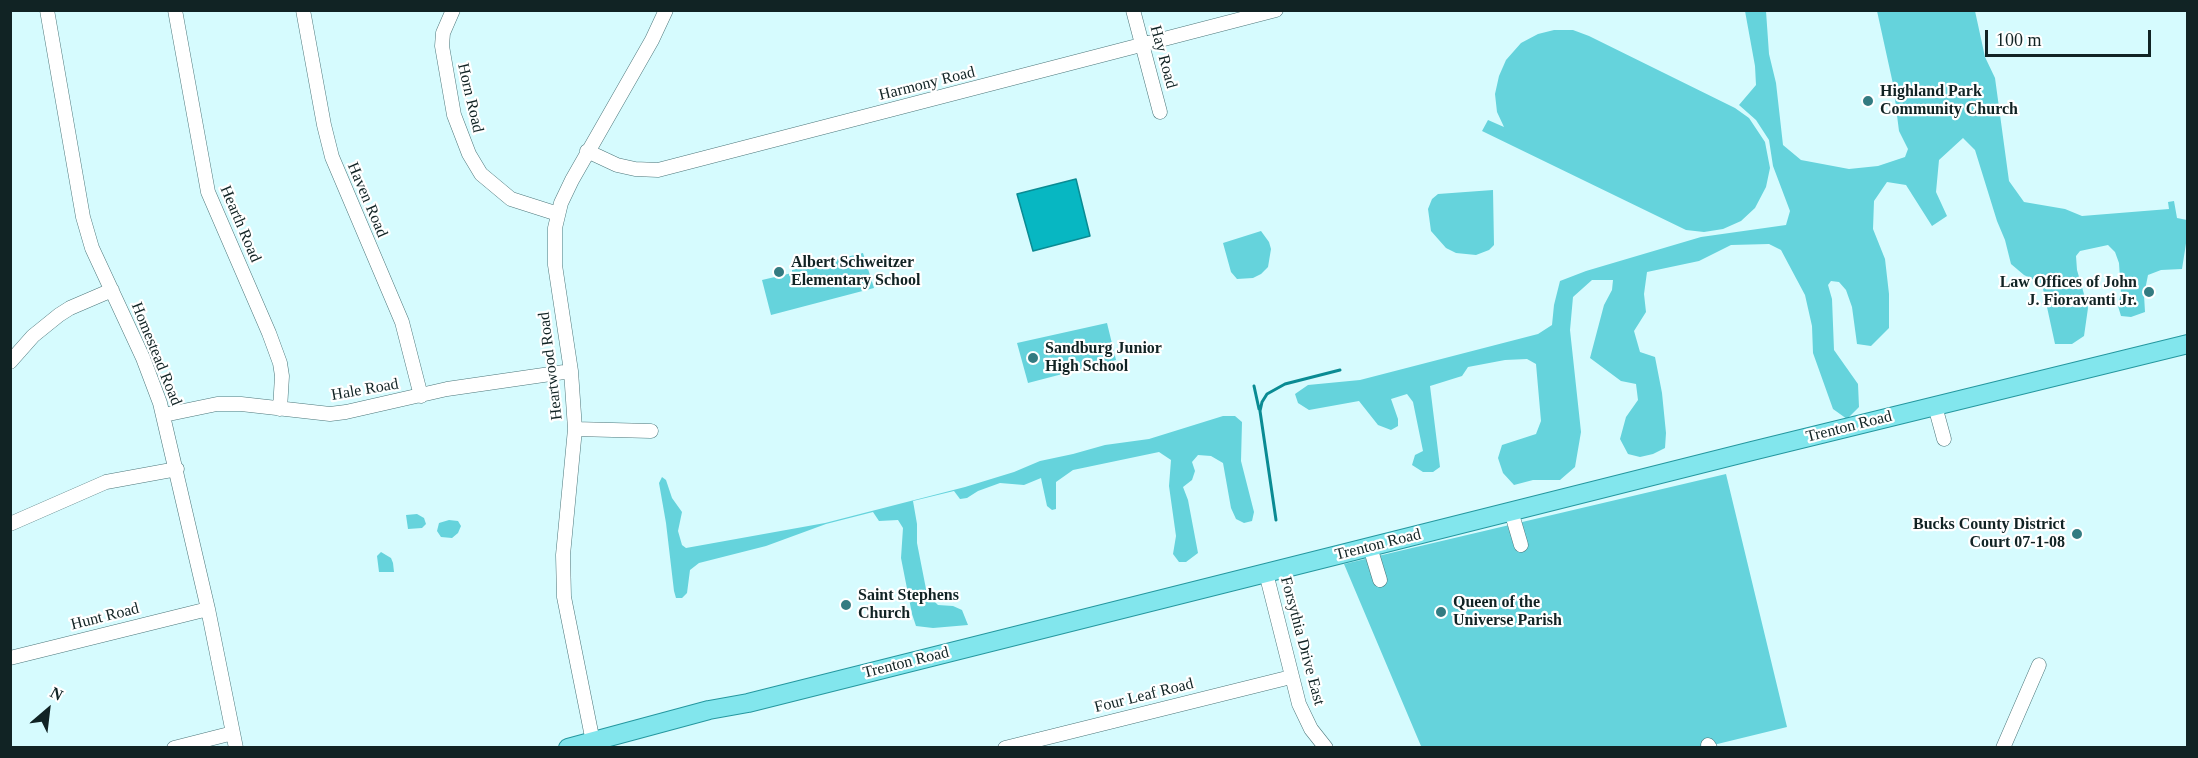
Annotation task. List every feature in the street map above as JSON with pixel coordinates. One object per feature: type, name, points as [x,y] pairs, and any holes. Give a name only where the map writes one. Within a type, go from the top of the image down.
[{"type":"main road","name":"Trenton Road","points":[[568,747],[708,710],[748,703],[1935,405],[2187,344]]},
{"type":"street","name":"Homestead Road","points":[[47,10],[83,217],[92,248],[143,358],[164,416],[235,740]]},
{"type":"street","name":"Hearth Road","points":[[175,10],[208,192],[280,363],[282,376],[280,409]]},
{"type":"street","name":"Haven Road","points":[[303,10],[332,157],[402,322],[422,396]]},
{"type":"street","name":"Horn Road","points":[[453,10],[443,33],[442,46],[454,114],[469,154],[493,186],[511,199],[558,214]]},
{"type":"street","name":"Heartwood Road","points":[[593,742],[564,597],[563,555],[575,429],[554,248],[558,214],[572,180],[652,40],[666,10]]},
{"type":"street","name":"Hay Road","points":[[1133,10],[1160,112]]},
{"type":"street","name":"Harmony Road","points":[[587,152],[617,165],[658,170],[1276,10]]},
{"type":"street","points":[[10,362],[33,336],[59,315],[112,290]]},
{"type":"street","name":"Hale Road","points":[[164,416],[217,404],[338,413],[447,389],[570,371]]},
{"type":"street","points":[[1935,405],[1944,439]]},
{"type":"street","points":[[575,429],[651,431]]},
{"type":"street","points":[[10,525],[106,482],[177,469]]},
{"type":"street","points":[[1511,511],[1521,545]]},
{"type":"street","points":[[1370,547],[1380,580]]},
{"type":"street","name":"Forsythia Drive East","points":[[1266,573],[1299,704],[1311,729],[1326,747]]},
{"type":"street","name":"Hunt Road","points":[[10,658],[208,609]]},
{"type":"street","points":[[2003,747],[2039,665]]},
{"type":"street","name":"Four Leaf Road","points":[[1005,747],[1291,677]]},
{"type":"street","points":[[174,747],[235,740]]},
{"type":"shaded area","points":[[1745,11],[1766,11],[1769,54],[1776,83],[1783,145],[1801,160],[1849,169],[1878,166],[1905,157],[1908,149],[1899,131],[1893,84],[1877,11],[1975,11],[1985,57],[1995,78],[2009,181],[2024,202],[2065,209],[2082,216],[2169,209],[2168,202],[2174,201],[2177,218],[2187,220],[2182,269],[2161,270],[2148,275],[2144,295],[2145,312],[2131,317],[2121,316],[2118,306],[2121,293],[2119,263],[2115,252],[2108,245],[2080,251],[2076,256],[2077,270],[2088,308],[2084,336],[2072,344],[2055,344],[2042,284],[2024,275],[2011,264],[1975,150],[1963,138],[1939,160],[1936,192],[1947,216],[1932,226],[1906,185],[1887,182],[1874,201],[1873,229],[1885,259],[1889,294],[1889,328],[1871,346],[1857,344],[1852,307],[1846,290],[1839,282],[1831,281],[1828,285],[1832,299],[1834,350],[1858,384],[1859,407],[1847,419],[1833,409],[1813,353],[1812,326],[1805,295],[1781,250],[1769,244],[1731,245],[1699,261],[1647,272],[1644,294],[1646,312],[1634,331],[1640,352],[1655,357],[1662,393],[1666,433],[1665,448],[1653,454],[1640,457],[1628,454],[1620,439],[1626,417],[1638,400],[1636,384],[1621,381],[1590,358],[1604,305],[1612,290],[1613,280],[1592,280],[1573,297],[1570,330],[1581,432],[1575,467],[1560,480],[1533,480],[1514,485],[1503,473],[1498,458],[1502,445],[1536,434],[1541,421],[1536,364],[1527,359],[1505,360],[1468,367],[1462,376],[1430,386],[1440,467],[1433,472],[1423,472],[1412,465],[1415,455],[1423,451],[1413,402],[1407,394],[1391,399],[1398,426],[1391,430],[1378,425],[1359,401],[1309,410],[1298,403],[1295,394],[1308,385],[1360,380],[1538,334],[1552,325],[1560,281],[1586,271],[1701,237],[1786,225],[1790,211],[1773,166],[1769,140],[1756,120],[1739,105],[1756,85],[1755,66]]},
{"type":"shaded area","points":[[1554,30],[1573,30],[1589,36],[1735,108],[1749,118],[1765,142],[1770,168],[1766,187],[1755,208],[1741,221],[1723,229],[1704,232],[1686,230],[1482,131],[1488,120],[1504,127],[1497,112],[1495,94],[1506,60],[1521,43],[1538,34]]},
{"type":"shaded area","points":[[1076,179],[1090,236],[1033,251],[1017,194]]},
{"type":"shaded area","points":[[1493,190],[1494,245],[1489,250],[1476,255],[1456,253],[1446,248],[1431,231],[1428,209],[1432,199],[1438,194]]},
{"type":"shaded area","points":[[1261,231],[1271,249],[1268,267],[1253,278],[1237,279],[1231,272],[1223,243]]},
{"type":"shaded area","points":[[863,253],[874,288],[771,315],[762,280],[792,273],[792,270]]},
{"type":"shaded area","points":[[1107,323],[1116,360],[1028,383],[1017,343]]},
{"type":"shaded area","points":[[1223,416],[1235,416],[1242,422],[1241,461],[1254,512],[1252,521],[1244,523],[1236,519],[1231,508],[1223,463],[1211,456],[1198,455],[1192,462],[1195,471],[1192,480],[1183,487],[1188,500],[1198,553],[1186,562],[1179,562],[1173,554],[1176,536],[1169,486],[1171,460],[1159,452],[1073,470],[1056,482],[1056,509],[1052,510],[1047,506],[1041,478],[1024,485],[1000,483],[978,491],[967,498],[960,499],[954,491],[913,501],[917,524],[917,543],[927,594],[938,605],[953,606],[962,610],[968,625],[933,628],[916,626],[901,558],[903,528],[898,520],[879,521],[873,512],[826,524],[766,546],[699,563],[690,570],[687,593],[682,598],[676,598],[659,483],[662,477],[666,480],[672,498],[682,512],[678,531],[682,545],[686,548],[825,523],[965,487],[1014,472],[1040,461],[1105,445],[1149,439]]},
{"type":"shaded area","points":[[1726,474],[1787,727],[1701,748],[1432,748],[1421,746],[1344,564]]},
{"type":"shaded area","points":[[417,514],[424,518],[426,524],[422,528],[408,529],[406,515]]},
{"type":"shaded area","points":[[449,520],[458,521],[461,526],[458,533],[452,538],[441,537],[437,531],[439,523]]},
{"type":"shaded area","points":[[381,552],[391,558],[394,572],[379,572],[377,556]]},
{"type":"waterway","points":[[1276,520],[1260,411],[1262,402],[1267,394],[1285,384],[1340,370]]},
{"type":"waterway","points":[[1254,386],[1259,409]]},
{"type":"place","name":"Highland Park Community Church","points":[[1868,101]]},
{"type":"place","name":"Albert Schweitzer Elementary School","points":[[779,272]]},
{"type":"place","name":"Law Offices of John J. Fioravanti Jr.","points":[[2149,292]]},
{"type":"place","name":"Sandburg Junior High School","points":[[1033,358]]},
{"type":"place","name":"Bucks County District Court 07-1-08","points":[[2077,534]]},
{"type":"place","name":"Saint Stephens Church","points":[[846,605]]},
{"type":"place","name":"Queen of the Universe Parish","points":[[1441,612]]}]
